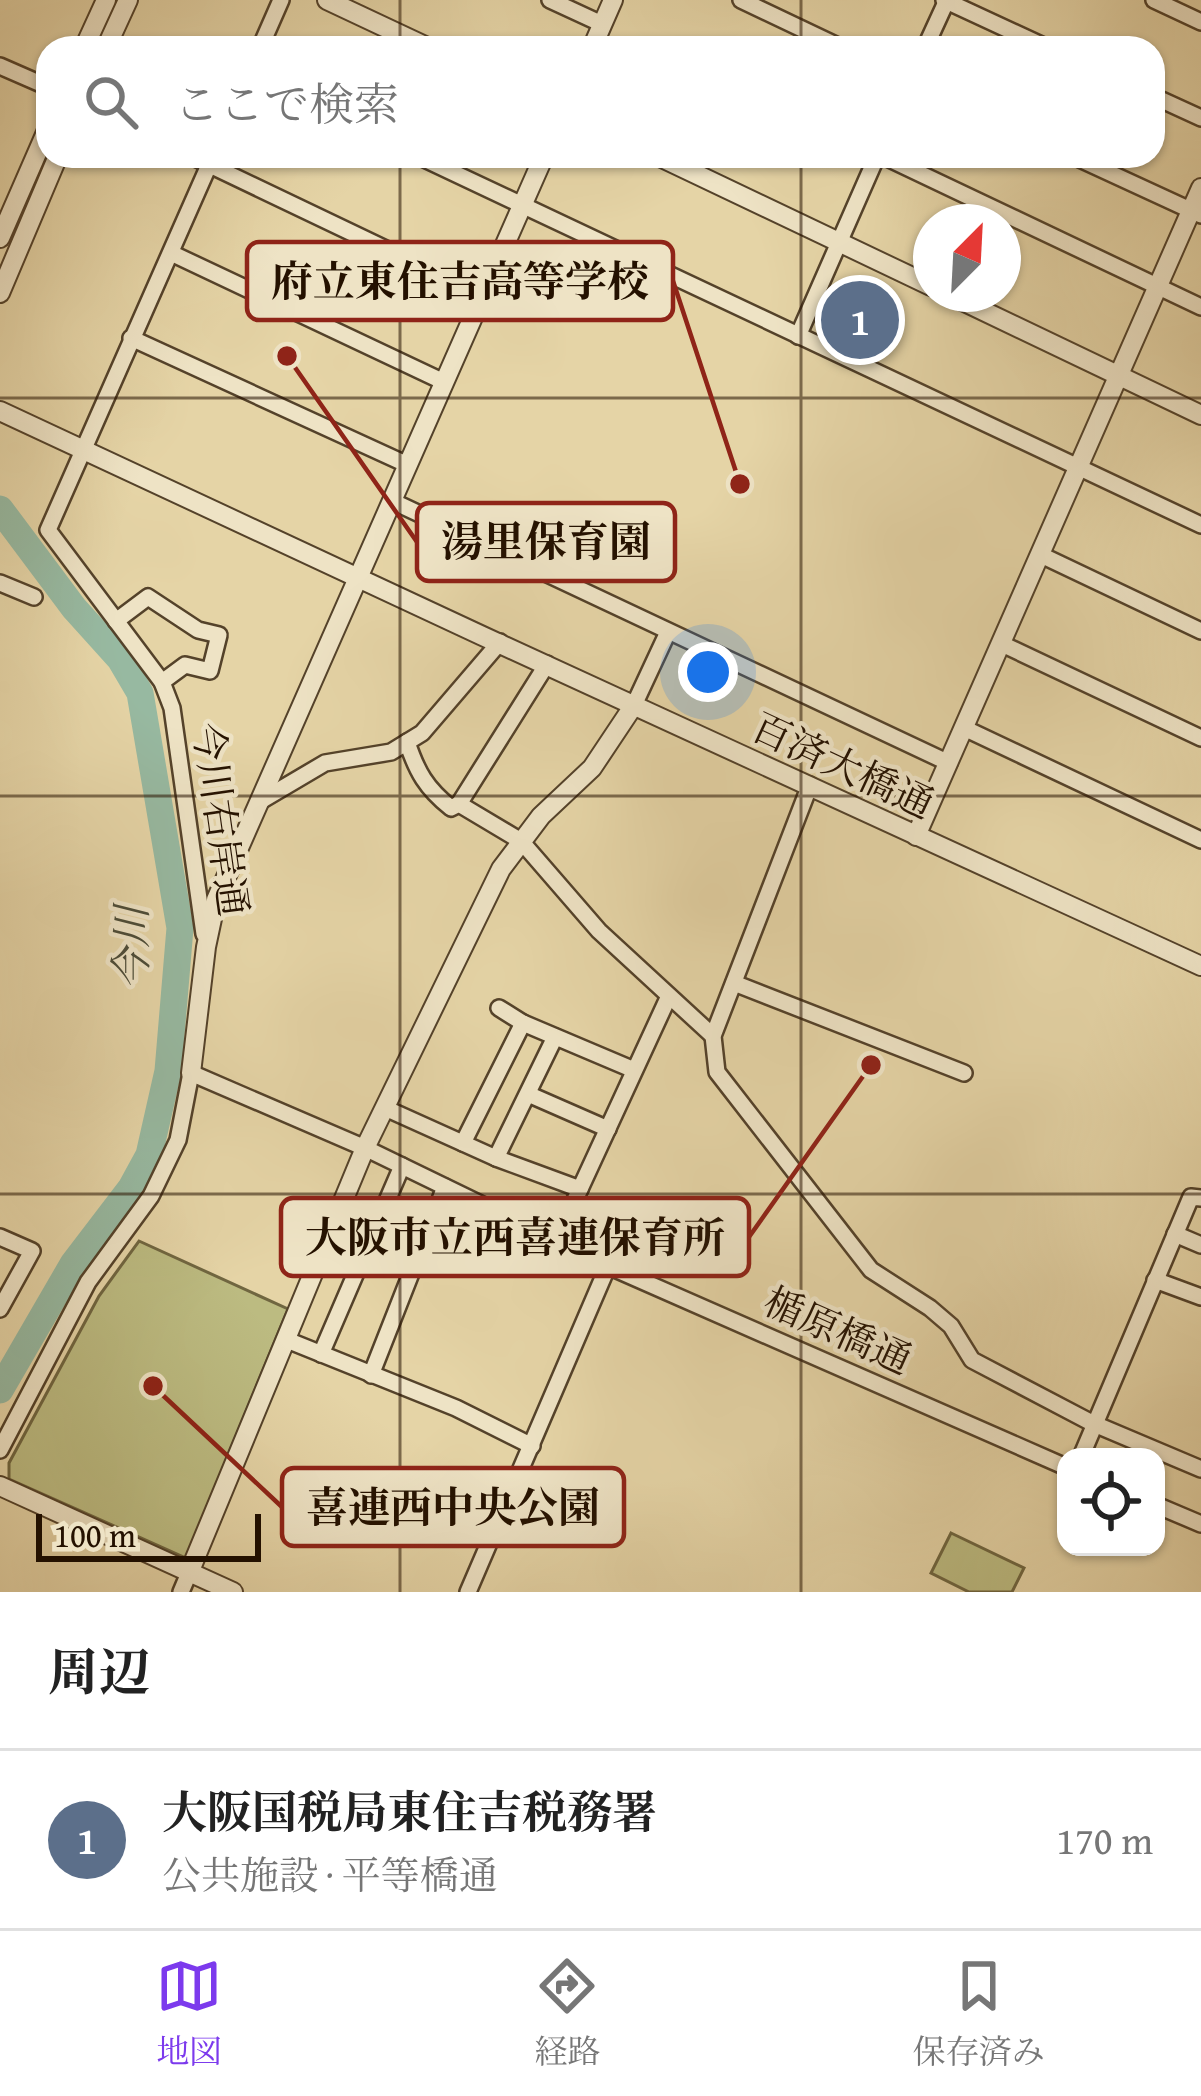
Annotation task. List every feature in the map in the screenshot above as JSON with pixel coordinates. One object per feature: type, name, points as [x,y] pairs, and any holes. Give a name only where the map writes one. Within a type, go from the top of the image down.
[{"type":"street","points":[[90,36],[106,0]]},
{"type":"street","points":[[112,36],[128,0]]},
{"type":"street","points":[[265,36],[280,0]]},
{"type":"street","points":[[327,0],[404,36]]},
{"type":"street","points":[[550,0],[602,24]]},
{"type":"street","points":[[597,36],[613,0]]},
{"type":"street","points":[[741,0],[817,36]]},
{"type":"street","points":[[930,36],[946,0],[1022,36]]},
{"type":"street","points":[[1154,0],[1201,22]]},
{"type":"street","points":[[0,66],[36,82]]},
{"type":"street","points":[[1165,102],[1201,118]]},
{"type":"street","points":[[0,238],[36,156]]},
{"type":"street","points":[[0,293],[53,168]]},
{"type":"street","points":[[84,451],[208,168]]},
{"type":"street","points":[[227,168],[482,295]]},
{"type":"street","points":[[445,168],[1201,525]]},
{"type":"street","points":[[206,947],[216,900],[539,168]]},
{"type":"street","points":[[683,168],[913,277]]},
{"type":"street","points":[[797,336],[874,168]]},
{"type":"street","points":[[905,168],[1201,307]]},
{"type":"street","points":[[1099,168],[1196,213]]},
{"type":"street","points":[[916,836],[1117,375],[1196,213],[1201,188]]},
{"type":"street","points":[[171,253],[444,382]]},
{"type":"street","points":[[985,312],[1201,415]]},
{"type":"street","points":[[131,338],[408,465]]},
{"type":"street","name":"百済大橋通","points":[[0,411],[1201,967]]},
{"type":"street","name":"今川右岸通","points":[[0,1450],[88,1282],[152,1196],[178,1140],[206,947],[175,730],[162,682],[48,530],[84,451]]},
{"type":"street","points":[[392,501],[949,763]]},
{"type":"street","points":[[1042,555],[1201,631]]},
{"type":"street","points":[[0,583],[34,597]]},
{"type":"street","points":[[116,621],[148,597],[198,630],[219,635],[210,671],[185,665],[162,682]]},
{"type":"street","points":[[181,1592],[365,1148],[501,869],[541,816],[592,768],[634,705],[668,632]]},
{"type":"street","points":[[260,802],[325,763],[391,752],[422,733],[500,642]]},
{"type":"street","points":[[1001,644],[1201,738]]},
{"type":"street","points":[[407,742],[429,791],[451,808],[459,804],[547,664]]},
{"type":"street","points":[[964,728],[1201,840]]},
{"type":"street","points":[[810,785],[713,1036],[717,1072],[871,1270],[930,1308],[950,1326],[972,1360],[1092,1423],[1201,1469]]},
{"type":"street","points":[[459,804],[521,842],[598,931],[713,1036]]},
{"type":"street","points":[[734,983],[964,1072]]},
{"type":"street","points":[[556,1241],[669,996]]},
{"type":"street","points":[[499,1008],[523,1023],[634,1070]]},
{"type":"street","points":[[463,1143],[523,1023]]},
{"type":"street","points":[[496,1158],[555,1037]]},
{"type":"street","name":"楯原橋通","points":[[191,1073],[365,1148],[608,1266],[1057,1463]]},
{"type":"street","points":[[528,1094],[608,1129]]},
{"type":"street","points":[[385,1108],[580,1189]]},
{"type":"street","points":[[321,1354],[402,1166]]},
{"type":"street","points":[[371,1375],[445,1187]]},
{"type":"street","points":[[1084,1448],[1191,1197],[1201,1198]]},
{"type":"street","points":[[1175,1234],[1201,1245]]},
{"type":"street","points":[[0,1237],[32,1251],[0,1310]]},
{"type":"street","points":[[468,1592],[608,1266]]},
{"type":"street","points":[[1155,1280],[1201,1298]]},
{"type":"street","points":[[287,1340],[456,1408],[532,1446]]},
{"type":"street","points":[[0,1486],[232,1592]]},
{"type":"street","points":[[1165,1509],[1201,1524]]},
{"type":"shaded area","points":[[139,1241],[288,1309],[186,1558],[9,1479],[9,1463],[99,1296]]},
{"type":"shaded area","points":[[951,1533],[1024,1568],[1012,1592],[969,1592],[931,1573]]},
{"type":"waterway","name":"今川","points":[[0,509],[74,608],[120,659],[140,693],[180,928],[168,1071],[149,1155],[131,1188],[73,1264],[0,1390]]},
{"type":"place","name":"大阪国税局東住吉税務署","points":[[860,320]]},
{"type":"place","name":"湯里保育園","points":[[287,356]]},
{"type":"place","name":"府立東住吉高等学校","points":[[740,484]]},
{"type":"place","name":"大阪市立西喜連保育所","points":[[871,1065]]},
{"type":"place","name":"喜連西中央公園","points":[[153,1386]]}]
